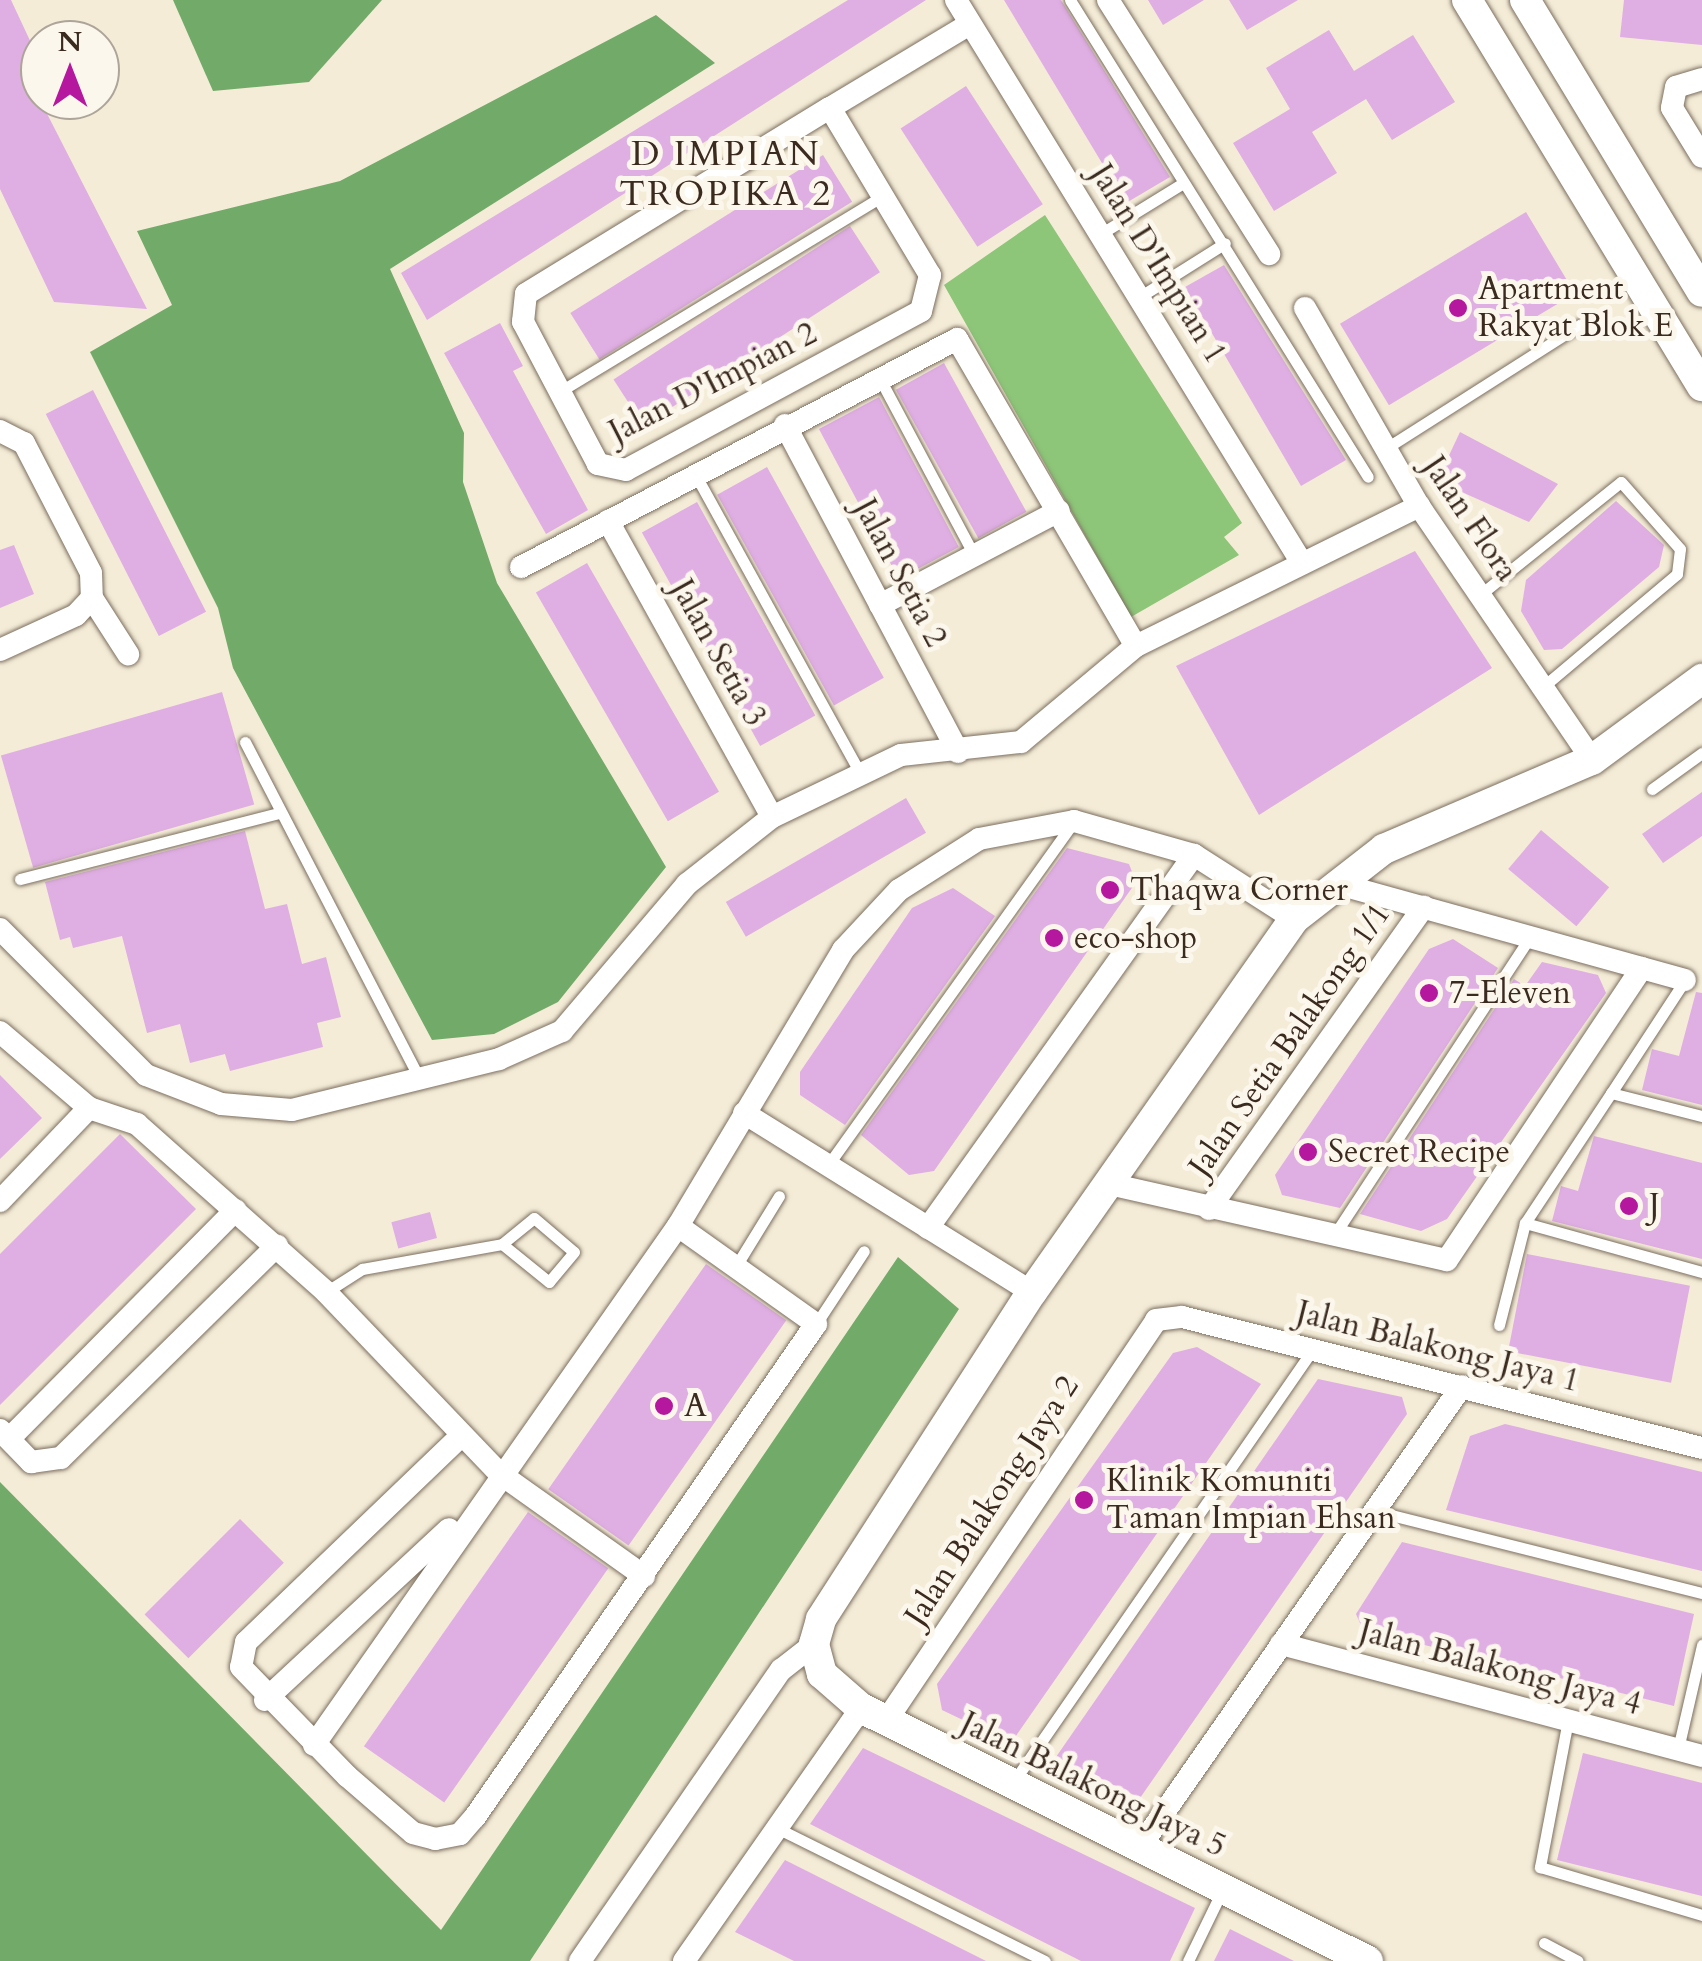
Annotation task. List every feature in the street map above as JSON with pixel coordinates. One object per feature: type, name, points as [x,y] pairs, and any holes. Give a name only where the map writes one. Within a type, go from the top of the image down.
[{"type":"street","name":"Jalan D'Impian 1","points":[[956,0],[1302,563]]},
{"type":"street","points":[[1108,0],[1268,254]]},
{"type":"street","points":[[1467,0],[1702,386]]},
{"type":"street","points":[[1526,0],[1702,292]]},
{"type":"street","name":"Jalan D'Impian 2","points":[[830,108],[930,276],[921,310],[626,470],[598,464],[523,322],[526,294],[830,108],[970,24]]},
{"type":"street","points":[[1702,79],[1676,87],[1672,108],[1702,157]]},
{"type":"street","name":"Jalan Flora","points":[[1305,308],[1419,506],[1592,760]]},
{"type":"street","points":[[522,567],[943,342],[968,346],[1136,646]]},
{"type":"street","name":"Jalan Setia 2","points":[[785,425],[958,752]]},
{"type":"street","points":[[1,431],[24,443],[91,573],[92,598],[128,654]]},
{"type":"street","points":[[0,929],[146,1075],[222,1104],[292,1110],[421,1081],[562,1031],[687,884],[772,817],[858,769],[1021,742],[1136,646],[1419,506]]},
{"type":"street","points":[[880,605],[1059,511]]},
{"type":"street","name":"Jalan Setia 3","points":[[608,521],[772,817]]},
{"type":"street","points":[[0,650],[76,615],[92,598]]},
{"type":"street","points":[[580,1961],[781,1670],[814,1644],[821,1619],[1032,1292],[1294,919],[1335,883],[1384,849],[1592,760],[1702,680]]},
{"type":"street","points":[[314,1745],[480,1500],[678,1226],[843,950],[899,890],[979,839],[1074,821],[1194,856],[1294,919]]},
{"type":"street","points":[[928,1228],[1194,856]]},
{"type":"street","points":[[1335,883],[1685,980]]},
{"type":"street","name":"Jalan Setia Balakong 1/1","points":[[1210,1209],[1424,908]]},
{"type":"street","points":[[1109,1184],[1447,1260],[1642,968]]},
{"type":"street","points":[[0,1032],[89,1108],[137,1124],[326,1292],[499,1473],[644,1576]]},
{"type":"street","points":[[0,1201],[89,1108]]},
{"type":"street","points":[[744,1114],[1032,1292]]},
{"type":"street","points":[[236,1210],[4,1434],[31,1462],[61,1458],[277,1246]]},
{"type":"street","points":[[462,1435],[246,1642],[241,1668],[265,1700],[413,1833],[460,1834],[644,1576],[816,1324],[678,1226]]},
{"type":"street","name":"Jalan Balakong Jaya 1","points":[[1156,1320],[1182,1317],[1702,1448]]},
{"type":"street","name":"Jalan Balakong Jaya 2","points":[[695,1958],[777,1828],[874,1715],[1156,1320]]},
{"type":"street","points":[[1140,1847],[1462,1386]]},
{"type":"street","points":[[265,1700],[480,1500]]},
{"type":"street","name":"Jalan Balakong Jaya 5","points":[[814,1644],[822,1674],[874,1715],[1368,1961]]},
{"type":"street","name":"Jalan Balakong Jaya 4","points":[[1281,1644],[1702,1756]]},
{"type":"lane","points":[[1070,0],[1180,185],[1225,243],[1368,477]]},
{"type":"lane","points":[[1102,233],[1180,185]]},
{"type":"lane","points":[[559,392],[882,196]]},
{"type":"lane","points":[[1141,296],[1225,243]]},
{"type":"lane","points":[[1385,449],[1580,324]]},
{"type":"lane","points":[[878,376],[974,556]]},
{"type":"lane","points":[[695,474],[858,769]]},
{"type":"lane","points":[[1481,594],[1621,482],[1680,550],[1677,574],[1544,686]]},
{"type":"lane","points":[[245,742],[421,1081]]},
{"type":"lane","points":[[1652,788],[1702,754]]},
{"type":"lane","points":[[20,879],[280,813]]},
{"type":"lane","points":[[828,1165],[1074,821]]},
{"type":"lane","points":[[1333,1237],[1530,937]]},
{"type":"lane","points":[[1499,1326],[1525,1224],[1685,980]]},
{"type":"lane","points":[[1611,1093],[1702,1116]]},
{"type":"lane","points":[[736,1266],[779,1196]]},
{"type":"lane","points":[[326,1292],[362,1268],[502,1244],[534,1218],[574,1252],[549,1282],[502,1244]]},
{"type":"lane","points":[[1525,1224],[1702,1272]]},
{"type":"lane","points":[[816,1324],[864,1251]]},
{"type":"lane","points":[[1012,1785],[1313,1349]]},
{"type":"lane","points":[[1375,1511],[1702,1593]]},
{"type":"lane","points":[[1678,1749],[1702,1645]]},
{"type":"lane","points":[[1568,1720],[1540,1867],[1702,1914]]},
{"type":"lane","points":[[777,1828],[1045,1961]]},
{"type":"lane","points":[[1188,1961],[1223,1889]]},
{"type":"lane","points":[[1544,1943],[1578,1961]]},
{"type":"green space","points":[[173,0],[382,0],[309,82],[213,91]]},
{"type":"green space","points":[[656,15],[715,63],[390,269],[464,433],[463,482],[497,583],[666,867],[558,1002],[494,1034],[432,1040],[233,668],[218,608],[90,352],[172,305],[137,231],[340,181]]},
{"type":"green space","points":[[1045,215],[1242,523],[1224,537],[1239,555],[1131,617],[944,285]]},
{"type":"green space","points":[[898,1257],[959,1309],[530,1961],[0,1961],[0,1482],[441,1930]]},
{"type":"building","points":[[0,0],[11,0],[20,20],[20,120],[50,120],[147,309],[54,302],[0,189]]},
{"type":"building","points":[[848,0],[926,0],[427,320],[401,273]]},
{"type":"building","points":[[1004,0],[1061,0],[1170,177],[1126,203]]},
{"type":"building","points":[[1148,0],[1204,0],[1163,25]]},
{"type":"building","points":[[1229,0],[1298,0],[1247,30]]},
{"type":"building","points":[[1624,0],[1702,0],[1702,45],[1620,37]]},
{"type":"building","points":[[1329,30],[1354,71],[1413,35],[1455,102],[1392,140],[1366,99],[1312,132],[1337,173],[1274,211],[1233,143],[1290,109],[1266,68]]},
{"type":"building","points":[[966,86],[1043,204],[977,247],[901,128]]},
{"type":"building","points":[[823,155],[852,202],[599,360],[570,313]]},
{"type":"building","name":"Apartment Rakyat Blok E","points":[[1526,212],[1575,293],[1389,405],[1340,324]]},
{"type":"building","points":[[850,226],[880,272],[643,426],[613,380]]},
{"type":"building","points":[[1224,265],[1346,460],[1301,486],[1185,287]]},
{"type":"building","points":[[500,323],[523,366],[513,371],[588,510],[546,534],[444,353]]},
{"type":"building","points":[[944,363],[1026,512],[978,538],[896,390]]},
{"type":"building","points":[[93,390],[206,612],[159,636],[46,414]]},
{"type":"building","points":[[879,397],[959,547],[899,579],[819,429]]},
{"type":"building","points":[[1460,432],[1558,484],[1529,522],[1437,481]]},
{"type":"building","points":[[767,467],[884,678],[834,705],[717,495]]},
{"type":"building","points":[[1616,501],[1664,545],[1659,567],[1562,649],[1544,650],[1521,611],[1526,580]]},
{"type":"building","points":[[697,502],[815,715],[760,746],[642,533]]},
{"type":"building","points":[[14,545],[34,594],[0,608],[0,550]]},
{"type":"building","points":[[1415,551],[1492,668],[1259,815],[1176,666]]},
{"type":"building","points":[[587,563],[719,792],[668,821],[536,592]]},
{"type":"building","points":[[222,692],[254,804],[33,868],[1,755]]},
{"type":"building","points":[[1702,792],[1702,836],[1663,863],[1642,834]]},
{"type":"building","points":[[906,798],[926,833],[746,937],[726,902]]},
{"type":"building","points":[[1541,830],[1609,887],[1576,926],[1508,869]]},
{"type":"building","points":[[245,831],[265,909],[287,904],[302,964],[326,957],[341,1017],[317,1023],[323,1047],[230,1071],[225,1054],[190,1063],[180,1024],[147,1033],[122,936],[73,948],[70,937],[60,940],[45,882]]},
{"type":"building","points":[[1067,848],[1129,864],[1136,882],[934,1171],[909,1175],[861,1135]]},
{"type":"building","points":[[953,888],[995,916],[845,1125],[800,1095],[800,1072],[912,908]]},
{"type":"building","points":[[1453,939],[1498,968],[1340,1208],[1282,1195],[1275,1175],[1429,949]]},
{"type":"building","points":[[1542,962],[1598,975],[1606,993],[1447,1219],[1421,1231],[1360,1214],[1514,979],[1525,986]]},
{"type":"building","points":[[1696,992],[1702,993],[1702,1105],[1642,1090],[1652,1049],[1679,1056]]},
{"type":"building","points":[[0,1075],[42,1118],[0,1159]]},
{"type":"building","points":[[120,1134],[196,1209],[0,1405],[0,1254]]},
{"type":"building","name":"J","points":[[1594,1136],[1702,1163],[1702,1259],[1552,1221],[1561,1186],[1578,1191]]},
{"type":"building","points":[[430,1212],[437,1238],[398,1248],[391,1222]]},
{"type":"building","points":[[1527,1254],[1690,1286],[1671,1383],[1508,1351]]},
{"type":"building","name":"A","points":[[706,1264],[786,1320],[629,1545],[548,1489]]},
{"type":"building","points":[[1197,1347],[1261,1384],[1011,1743],[942,1710],[937,1684],[1173,1353]]},
{"type":"building","points":[[1318,1379],[1402,1397],[1407,1414],[1140,1798],[1056,1757]]},
{"type":"building","points":[[1505,1424],[1702,1472],[1702,1571],[1446,1510],[1470,1436]]},
{"type":"building","points":[[528,1512],[608,1568],[444,1802],[364,1746]]},
{"type":"building","points":[[240,1519],[284,1563],[188,1658],[145,1614]]},
{"type":"building","points":[[1402,1542],[1694,1614],[1674,1706],[1363,1630],[1356,1614]]},
{"type":"building","points":[[863,1748],[1195,1908],[1170,1961],[1081,1961],[810,1824]]},
{"type":"building","points":[[1583,1753],[1702,1783],[1702,1896],[1557,1860]]},
{"type":"building","points":[[785,1860],[986,1961],[794,1961],[735,1932]]},
{"type":"building","points":[[1230,1929],[1294,1961],[1214,1961]]},
{"type":"place","name":"Apartment Rakyat Blok E","points":[[1458,308]]},
{"type":"place","name":"Thaqwa Corner","points":[[1110,890]]},
{"type":"place","name":"eco-shop","points":[[1054,938]]},
{"type":"place","name":"7-Eleven","points":[[1429,993]]},
{"type":"place","name":"Secret Recipe","points":[[1308,1152]]},
{"type":"place","name":"J","points":[[1629,1206]]},
{"type":"place","name":"A","points":[[664,1406]]},
{"type":"place","name":"Klinik Komuniti Taman Impian Ehsan","points":[[1084,1500]]},
{"type":"district","name":"D IMPIAN TROPIKA 2","points":[[726,174]]}]
